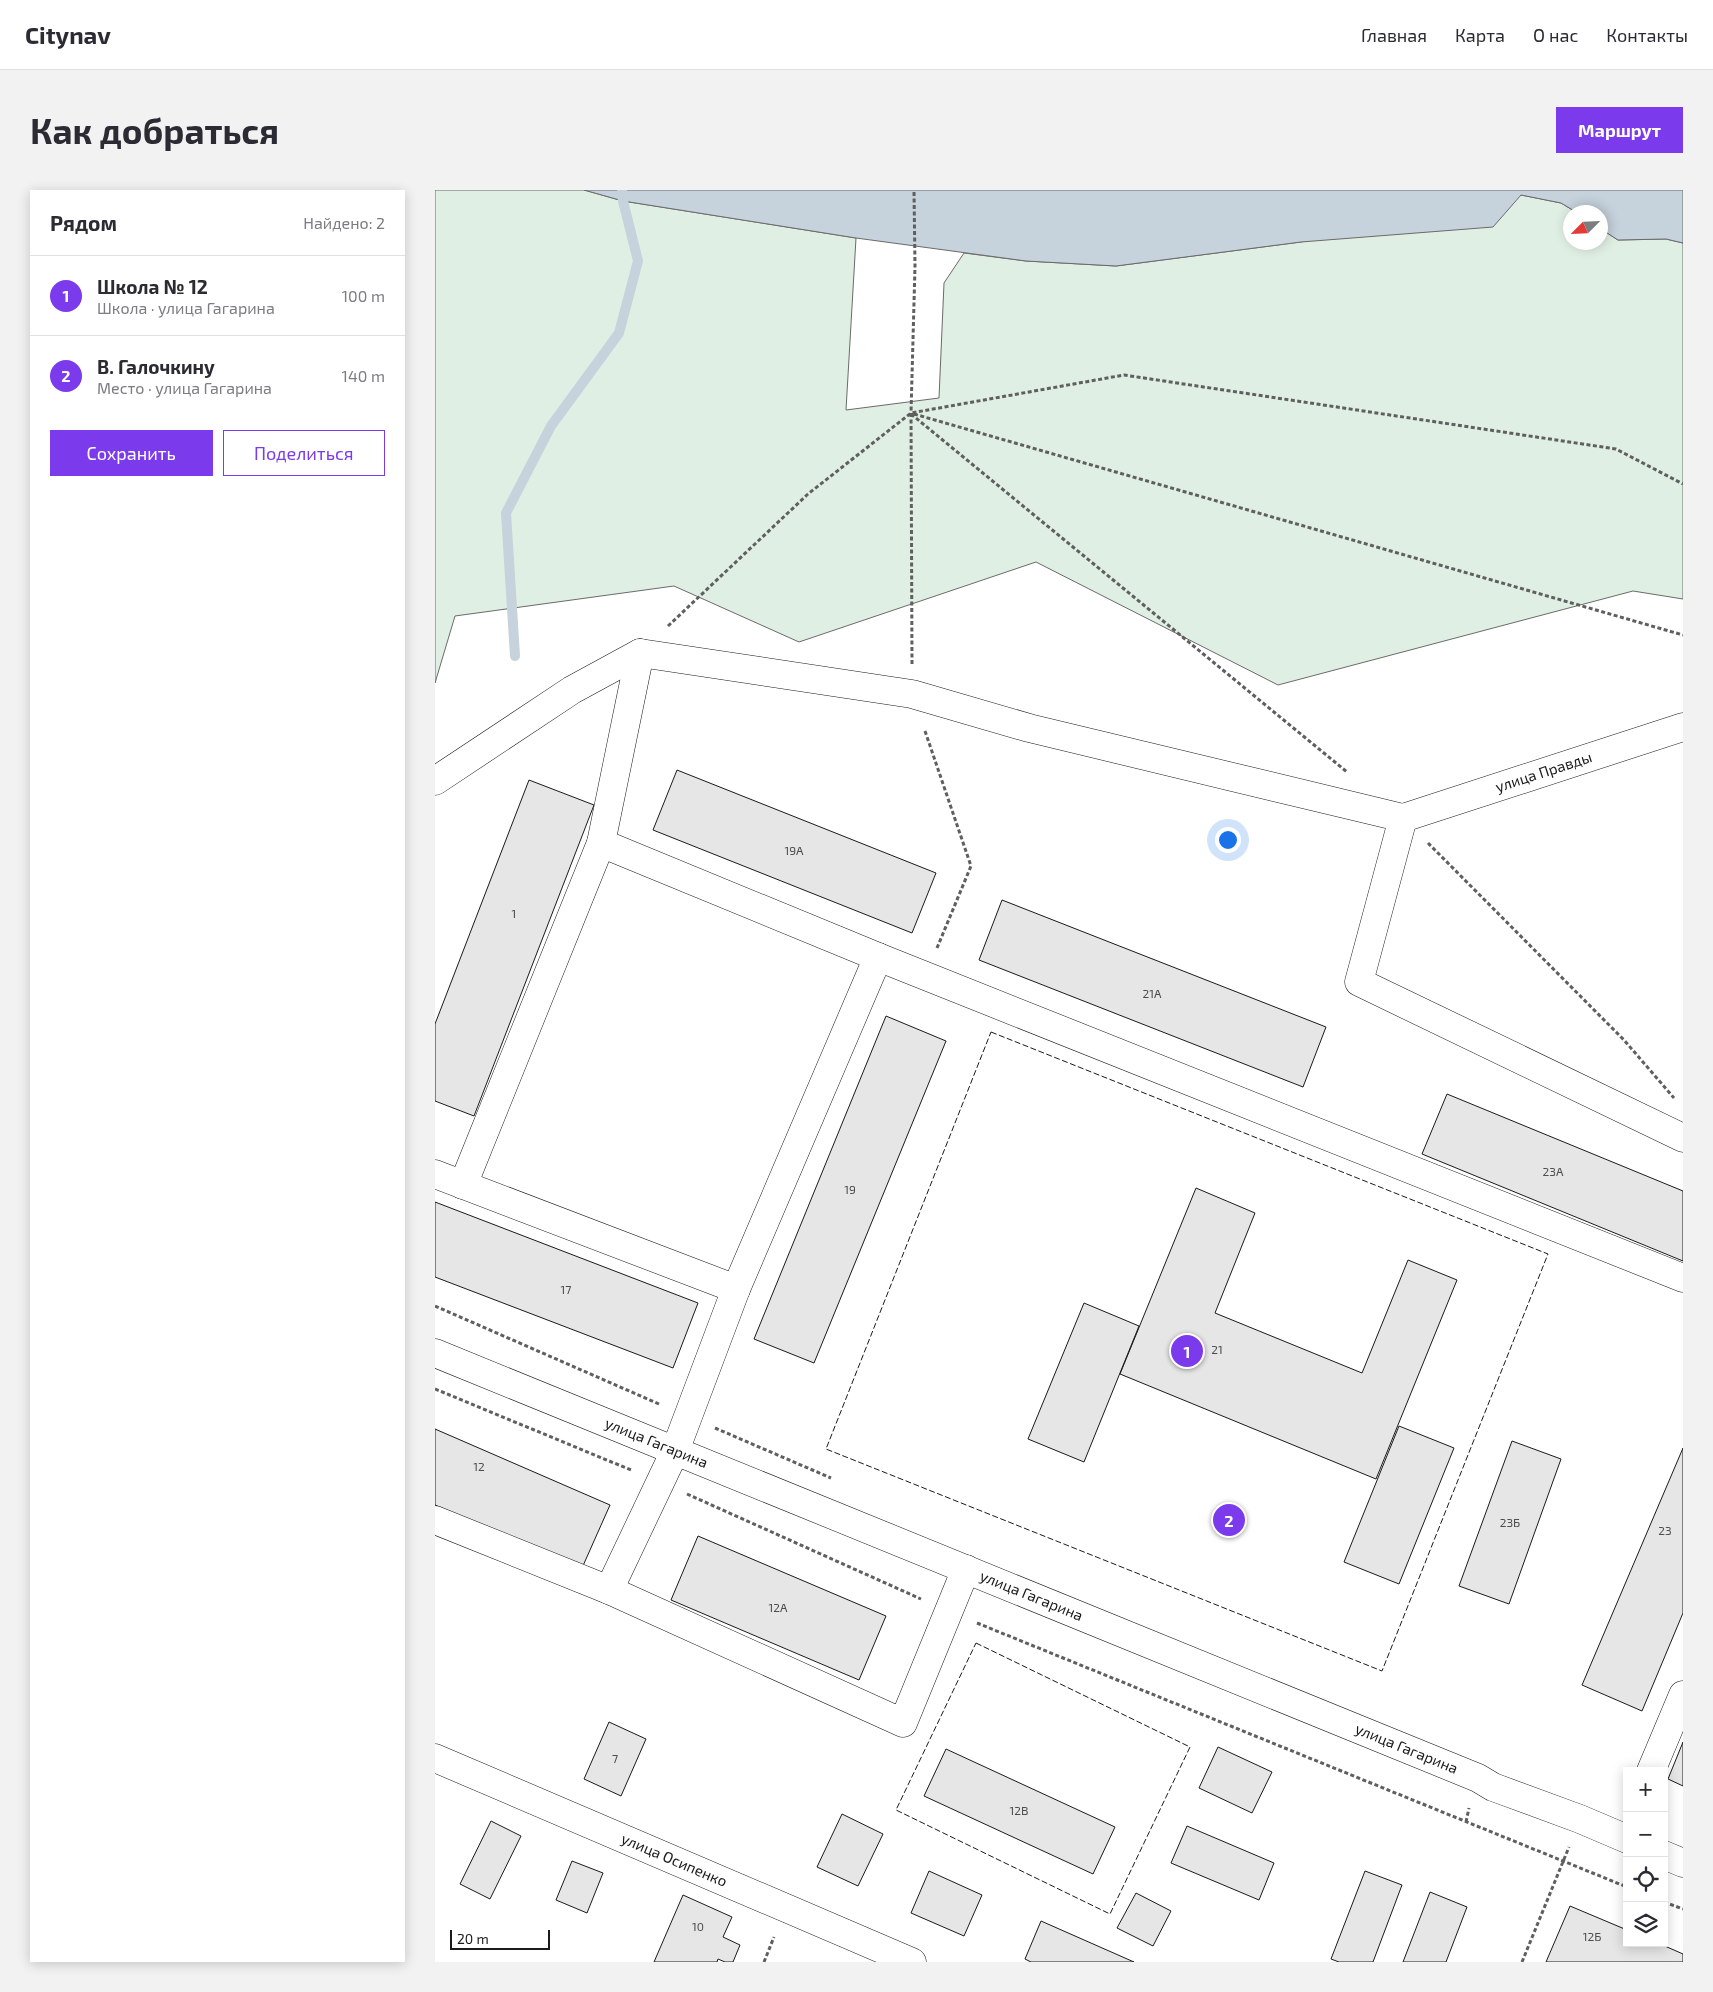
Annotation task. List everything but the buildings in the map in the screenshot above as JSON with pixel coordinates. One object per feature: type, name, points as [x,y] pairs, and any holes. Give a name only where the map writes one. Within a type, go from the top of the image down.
[{"type":"main road","points":[[435,782],[571,690],[640,653],[912,694],[1029,728],[1403,818],[1359,982],[1683,1138]]},
{"type":"main road","points":[[463,1185],[601,843],[640,653]]},
{"type":"main road","name":"улица Правды","points":[[1403,818],[1683,727]]},
{"type":"main road","points":[[601,843],[878,957],[1683,1278]]},
{"type":"main road","points":[[609,1590],[675,1451],[736,1289],[878,957]]},
{"type":"main road","points":[[435,1174],[736,1289]]},
{"type":"main road","name":"улица Гагарина","points":[[435,1353],[1478,1778],[1493,1787],[1623,1835]]},
{"type":"main road","points":[[435,1520],[609,1590],[903,1723],[966,1569]]},
{"type":"main road","points":[[1653,1767],[1683,1695]]},
{"type":"main road","name":"улица Осипенко","points":[[435,1758],[912,1962]]},
{"type":"main road","points":[[1668,1857],[1683,1863]]},
{"type":"path","points":[[911,413],[915,266],[914,190]]},
{"type":"path","points":[[640,653],[808,494],[911,413],[1124,375],[1616,449],[1683,484]]},
{"type":"path","points":[[911,413],[1683,635]]},
{"type":"path","points":[[911,413],[1349,774]]},
{"type":"path","points":[[1403,818],[1624,1040],[1677,1101]]},
{"type":"path","points":[[435,1389],[660,1482],[949,1612],[1623,1885]]},
{"type":"path","points":[[1522,1962],[1580,1819]]},
{"type":"path","points":[[1668,1904],[1683,1910]]},
{"type":"green space","points":[[435,190],[584,190],[623,201],[856,238],[846,410],[939,398],[944,283],[964,253],[1026,261],[1116,266],[1301,242],[1521,195],[1564,205],[1563,250],[1608,250],[1608,234],[1618,240],[1666,239],[1683,243],[1683,599],[1633,591],[1278,685],[1036,562],[799,642],[674,586],[455,616],[435,683]]},
{"type":"shaded area","points":[[584,190],[1683,190],[1683,243],[1666,239],[1618,240],[1608,234],[1608,205],[1564,205],[1521,195],[1493,227],[1301,242],[1116,266],[1026,261],[856,238],[623,201]]},
{"type":"waterway","points":[[515,656],[506,513],[551,426],[619,333],[638,261],[622,190]]},
{"type":"fence","points":[[991,1032],[1548,1254],[1382,1671],[826,1449],[991,1032]]},
{"type":"fence","points":[[976,1643],[1190,1747],[1110,1914],[896,1810],[976,1643]]},
{"type":"place","name":"Школа № 12","points":[[1187,1351]]},
{"type":"place","name":"В. Галочкину","points":[[1229,1520]]}]
